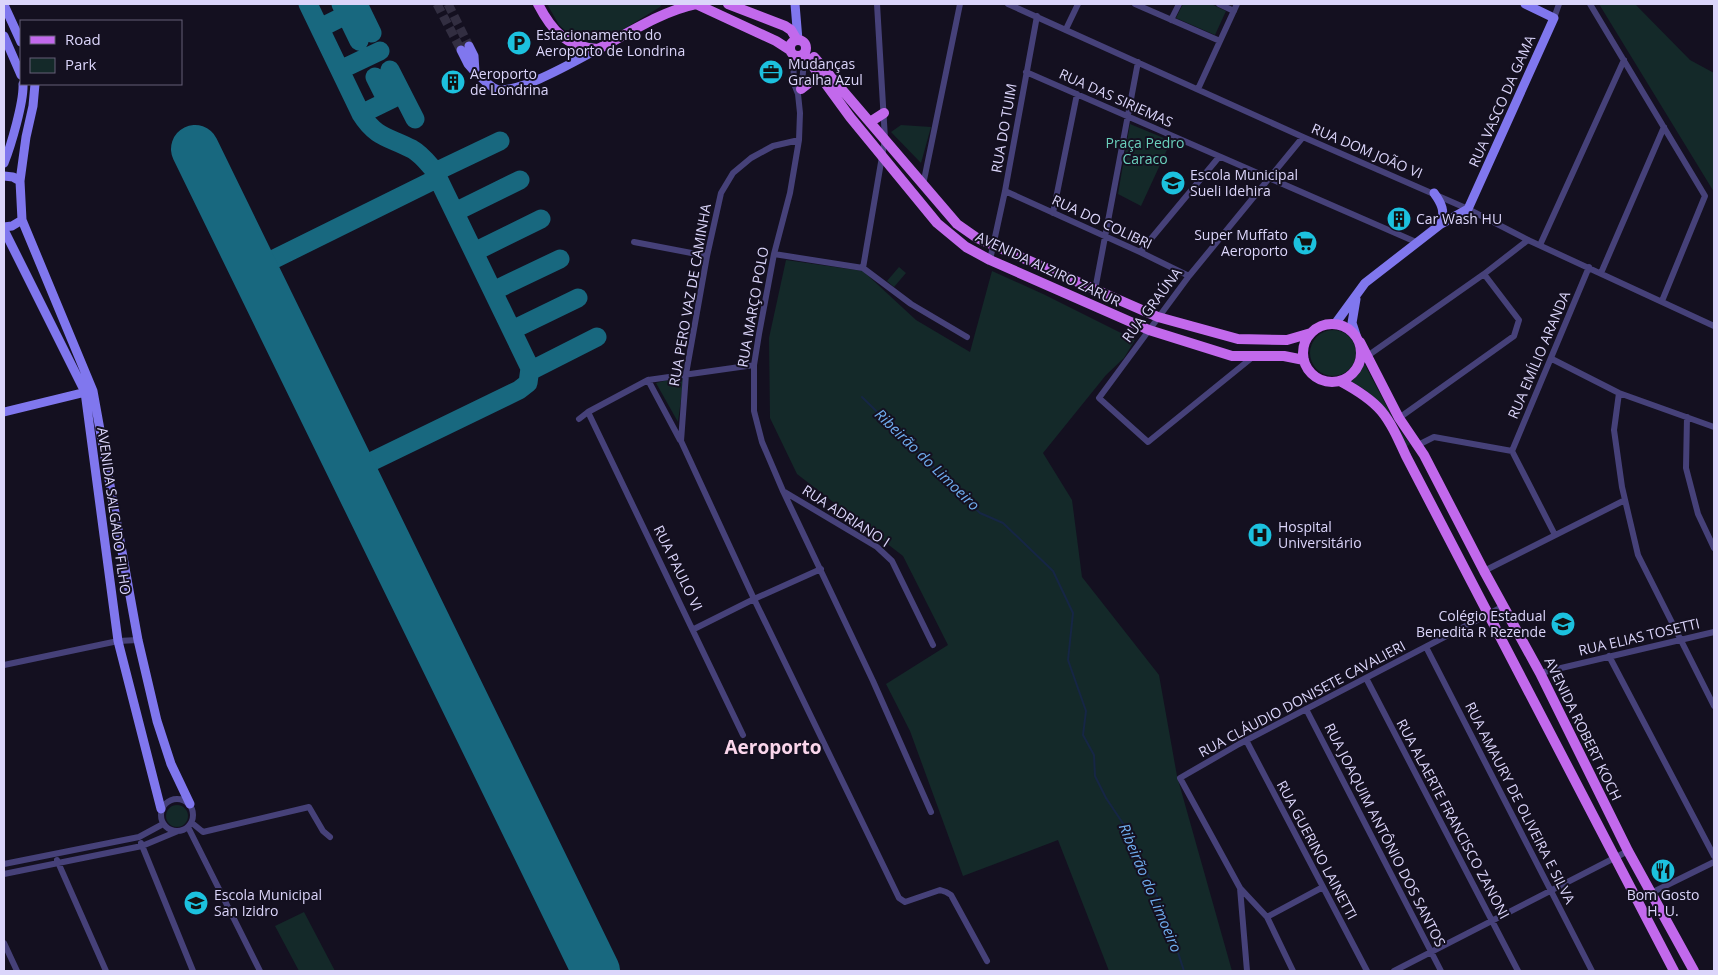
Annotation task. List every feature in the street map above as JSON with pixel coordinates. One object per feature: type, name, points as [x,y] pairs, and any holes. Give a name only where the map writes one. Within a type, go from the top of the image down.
[{"type":"main road","points":[[538,4],[547,21],[565,39],[581,46],[598,49],[684,6],[696,4],[717,8],[799,53]]},
{"type":"main road","points":[[657,19],[669,4]]},
{"type":"main road","points":[[728,4],[791,30],[797,40],[791,45],[799,53]]},
{"type":"main road","name":"AVENIDA ALZIRO ZARUR","points":[[799,53],[937,224],[966,247],[990,260],[1149,330],[1232,356],[1284,356],[1304,360]]},
{"type":"main road","name":"AVENIDA ALZIRO ZARUR","points":[[799,53],[870,122],[957,224],[977,238],[1158,317],[1238,339],[1287,340],[1311,332]]},
{"type":"main road","points":[[799,91],[810,82],[821,78]]},
{"type":"main road","points":[[870,122],[884,113]]},
{"type":"main road","points":[[1326,324],[1335,324],[1343,325],[1358,339],[1362,352],[1356,370],[1349,377],[1331,382],[1322,380],[1308,368],[1304,360],[1304,350],[1311,332],[1326,324]]},
{"type":"main road","name":"AVENIDA ROBERT KOCH","points":[[1358,339],[1399,418],[1424,455],[1484,571],[1540,673],[1628,851],[1694,971]]},
{"type":"main road","points":[[1340,381],[1363,393],[1381,409],[1393,427],[1674,971]]},
{"type":"main road","points":[[1408,459],[1418,445]]},
{"type":"main road","points":[[1408,459],[1424,455]]},
{"type":"street","points":[[796,4],[797,40]]},
{"type":"street","points":[[863,268],[885,139],[877,4]]},
{"type":"street","points":[[923,185],[960,4]]},
{"type":"street","name":"RUA DOM JOÃO VI","points":[[1008,4],[1303,137],[1468,208],[1528,240],[1714,326]]},
{"type":"street","points":[[1066,29],[1078,4]]},
{"type":"street","points":[[1135,4],[1220,41]]},
{"type":"street","points":[[1171,20],[1179,4]]},
{"type":"street","points":[[1219,4],[1234,11]]},
{"type":"street","points":[[1198,89],[1237,4]]},
{"type":"street","points":[[1525,4],[1554,18]]},
{"type":"street","name":"RUA VASCO DA GAMA","points":[[1468,208],[1560,4]]},
{"type":"street","points":[[1590,4],[1705,196],[1662,301]]},
{"type":"street","points":[[4,5],[20,40]]},
{"type":"street","name":"RUA DO TUIM","points":[[990,260],[1005,191],[1037,16]]},
{"type":"street","points":[[4,36],[20,73]]},
{"type":"street","points":[[465,48],[474,56],[475,72],[495,88],[512,89],[528,84],[598,49]]},
{"type":"street","name":"RUA MARÇO POLO","points":[[799,53],[794,84],[799,91],[800,140],[790,193],[774,254],[754,365],[754,411],[762,442],[783,491],[874,681],[932,812]]},
{"type":"street","points":[[1540,245],[1624,60]]},
{"type":"street","points":[[1095,290],[1138,62]]},
{"type":"street","name":"RUA DAS SIRIEMAS","points":[[1026,72],[1416,242]]},
{"type":"street","points":[[4,163],[19,111],[23,85]]},
{"type":"street","name":"AVENIDA SALGADO FILHO","points":[[35,85],[20,182],[22,220],[89,391],[118,641],[161,809]]},
{"type":"street","points":[[1054,213],[1077,94]]},
{"type":"street","points":[[1601,273],[1664,127]]},
{"type":"street","name":"RUA GRAÚNA","points":[[1254,356],[1148,442],[1098,398],[1188,276],[1303,137]]},
{"type":"street","name":"RUA PERO VAZ DE CAMINHA","points":[[681,441],[686,374],[707,256],[721,193],[733,173],[751,158],[773,146],[800,140]]},
{"type":"street","points":[[1140,252],[1219,157]]},
{"type":"street","points":[[4,176],[13,176],[20,182]]},
{"type":"street","name":"RUA DO COLIBRI","points":[[1005,191],[1140,252],[1188,276]]},
{"type":"street","points":[[1434,193],[1443,209],[1441,224]]},
{"type":"street","points":[[1335,324],[1366,283],[1416,242],[1468,208]]},
{"type":"street","points":[[4,228],[22,220]]},
{"type":"street","name":"AVENIDA SALGADO FILHO","points":[[4,228],[89,391]]},
{"type":"street","points":[[1366,357],[1484,274],[1528,240]]},
{"type":"street","points":[[634,242],[707,256]]},
{"type":"street","points":[[774,254],[863,268],[911,304],[968,337]]},
{"type":"street","name":"RUA EMÍLIO ARANDA","points":[[1512,452],[1589,267]]},
{"type":"street","points":[[1399,418],[1514,336],[1519,320],[1484,274]]},
{"type":"street","name":"AVENIDA ROBERT KOCH","points":[[1358,292],[1353,309],[1352,323],[1358,339]]},
{"type":"street","points":[[1552,359],[1619,393],[1714,426]]},
{"type":"street","points":[[579,420],[588,412],[648,380],[754,365]]},
{"type":"street","name":"RUA PERO VAZ DE CAMINHA","points":[[648,380],[681,441],[754,599],[811,713],[899,898],[904,902],[940,890],[946,892],[951,896],[987,961]]},
{"type":"street","points":[[4,412],[89,391],[138,640],[160,730],[171,764],[194,814],[190,825],[142,846],[4,874]]},
{"type":"street","points":[[1619,393],[1614,430],[1625,500],[1638,555],[1714,706]]},
{"type":"street","name":"RUA PAULO VI","points":[[588,412],[694,629],[743,735]]},
{"type":"street","points":[[1687,417],[1686,468],[1698,514],[1714,548]]},
{"type":"street","points":[[1418,445],[1434,437],[1512,452],[1555,535]]},
{"type":"street","name":"RUA ADRIANO I","points":[[783,491],[877,547],[892,562],[933,645]]},
{"type":"street","points":[[1484,571],[1625,500]]},
{"type":"street","points":[[694,629],[821,569]]},
{"type":"street","name":"RUA CLÁUDIO DONISETE CAVALIERI","points":[[1240,888],[1180,778],[1246,740],[1504,606]]},
{"type":"street","name":"RUA ELIAS TOSETTI","points":[[1540,673],[1714,632]]},
{"type":"street","points":[[4,665],[118,641],[138,640]]},
{"type":"street","name":"RUA AMAURY DE OLIVEIRA E SILVA","points":[[1426,647],[1592,971]]},
{"type":"street","points":[[1609,656],[1714,856]]},
{"type":"street","name":"RUA ALAERTE FRANCISCO ZANONI","points":[[1366,678],[1518,971]]},
{"type":"street","name":"RUA JOAQUIM ANTÔNIO DOS SANTOS","points":[[1306,709],[1441,971]]},
{"type":"street","name":"RUA GUERINO LAINETTI","points":[[1246,740],[1367,971]]},
{"type":"street","points":[[178,831],[167,828],[163,824],[161,809],[172,799],[182,799],[190,804]]},
{"type":"street","points":[[190,825],[203,832],[309,807],[323,831],[330,838]]},
{"type":"street","points":[[4,864],[139,838],[163,824]]},
{"type":"street","points":[[190,825],[260,971]]},
{"type":"street","points":[[139,838],[193,971]]},
{"type":"street","points":[[1394,971],[1628,851]]},
{"type":"street","points":[[56,854],[106,971]]},
{"type":"street","points":[[1651,893],[1714,862]]},
{"type":"street","points":[[1267,917],[1323,887]]},
{"type":"street","points":[[1240,888],[1267,917],[1294,971]]},
{"type":"street","points":[[1240,888],[1247,971]]},
{"type":"street","points":[[4,943],[17,971]]},
{"type":"green space","points":[[547,4],[662,4],[606,40],[590,43],[570,35],[559,25]]},
{"type":"green space","points":[[1183,4],[1211,4],[1226,11],[1215,35],[1176,18]]},
{"type":"green space","points":[[1599,4],[1635,4],[1690,60],[1714,73],[1714,192]]},
{"type":"green space","name":"Praça Pedro Caraco","points":[[1130,124],[1171,141],[1141,206],[1118,194]]},
{"type":"green space","points":[[901,125],[931,127],[921,163],[891,132]]},
{"type":"green space","points":[[786,260],[863,271],[916,320],[970,352],[992,271],[1135,340],[1124,358],[1106,375],[1043,453],[1072,500],[1082,577],[1159,675],[1177,776],[1232,971],[1109,971],[1058,840],[963,876],[910,731],[886,684],[948,645],[903,556],[797,474],[770,418],[769,338]]},
{"type":"green space","points":[[899,267],[906,273],[894,287],[887,281]]},
{"type":"green space","points":[[1329,330],[1337,330],[1346,334],[1352,340],[1356,353],[1352,366],[1346,372],[1337,376],[1329,376],[1320,372],[1314,366],[1310,357],[1310,349],[1314,340],[1320,334]]},
{"type":"green space","points":[[1364,363],[1398,428],[1410,444],[1406,447],[1384,409],[1370,393],[1351,382],[1361,371]]},
{"type":"green space","points":[[684,376],[678,422],[656,383]]},
{"type":"green space","points":[[173,805],[181,805],[188,812],[188,820],[181,827],[173,827],[166,820],[166,812]]},
{"type":"green space","points":[[304,912],[335,971],[299,971],[275,926]]},
{"type":"waterway","name":"Ribeirão do Limoeiro","points":[[862,397],[980,513],[1003,523],[1053,571],[1073,613],[1068,660],[1086,711],[1083,735],[1094,755],[1095,776],[1106,798],[1132,837],[1169,925],[1184,971]]},
{"type":"taxiway","points":[[308,4],[361,114],[367,122],[384,136],[415,151],[434,170],[530,368],[528,383],[519,390],[352,471]]},
{"type":"taxiway","points":[[341,4],[359,41]]},
{"type":"taxiway","points":[[358,4],[372,33]]},
{"type":"taxiway","points":[[320,28],[360,8]]},
{"type":"taxiway","points":[[340,70],[380,51]]},
{"type":"taxiway","points":[[390,70],[415,119]]},
{"type":"taxiway","points":[[375,77],[387,101]]},
{"type":"taxiway","points":[[361,114],[402,94]]},
{"type":"taxiway","points":[[435,172],[500,141]]},
{"type":"taxiway","points":[[254,269],[438,178]]},
{"type":"taxiway","points":[[455,212],[520,180]]},
{"type":"taxiway","points":[[474,252],[541,219]]},
{"type":"taxiway","points":[[493,291],[560,259]]},
{"type":"taxiway","points":[[512,330],[578,298]]},
{"type":"taxiway","points":[[530,371],[597,337]]},
{"type":"runway","points":[[195,149],[596,971]]},
{"type":"tunnel","points":[[437,4],[461,50]]},
{"type":"tunnel","points":[[448,4],[469,46]]},
{"type":"place","name":"Estacionamento do Aeroporto de Londrina","points":[[519,43]]},
{"type":"place","name":"Mudanças Gralha Azul","points":[[771,72]]},
{"type":"place","name":"Aeroporto de Londrina","points":[[453,82]]},
{"type":"place","name":"Escola Municipal Sueli Idehira","points":[[1173,183]]},
{"type":"place","name":"Car Wash HU","points":[[1399,219]]},
{"type":"place","name":"Super Muffato Aeroporto","points":[[1305,243]]},
{"type":"place","name":"Hospital Universitário","points":[[1260,535]]},
{"type":"place","name":"Colégio Estadual Benedita R Rezende","points":[[1563,624]]},
{"type":"place","name":"Bom Gosto H. U.","points":[[1663,871]]},
{"type":"place","name":"Escola Municipal San Izidro","points":[[196,903]]},
{"type":"district","name":"Aeroporto","points":[[773,747]]}]
